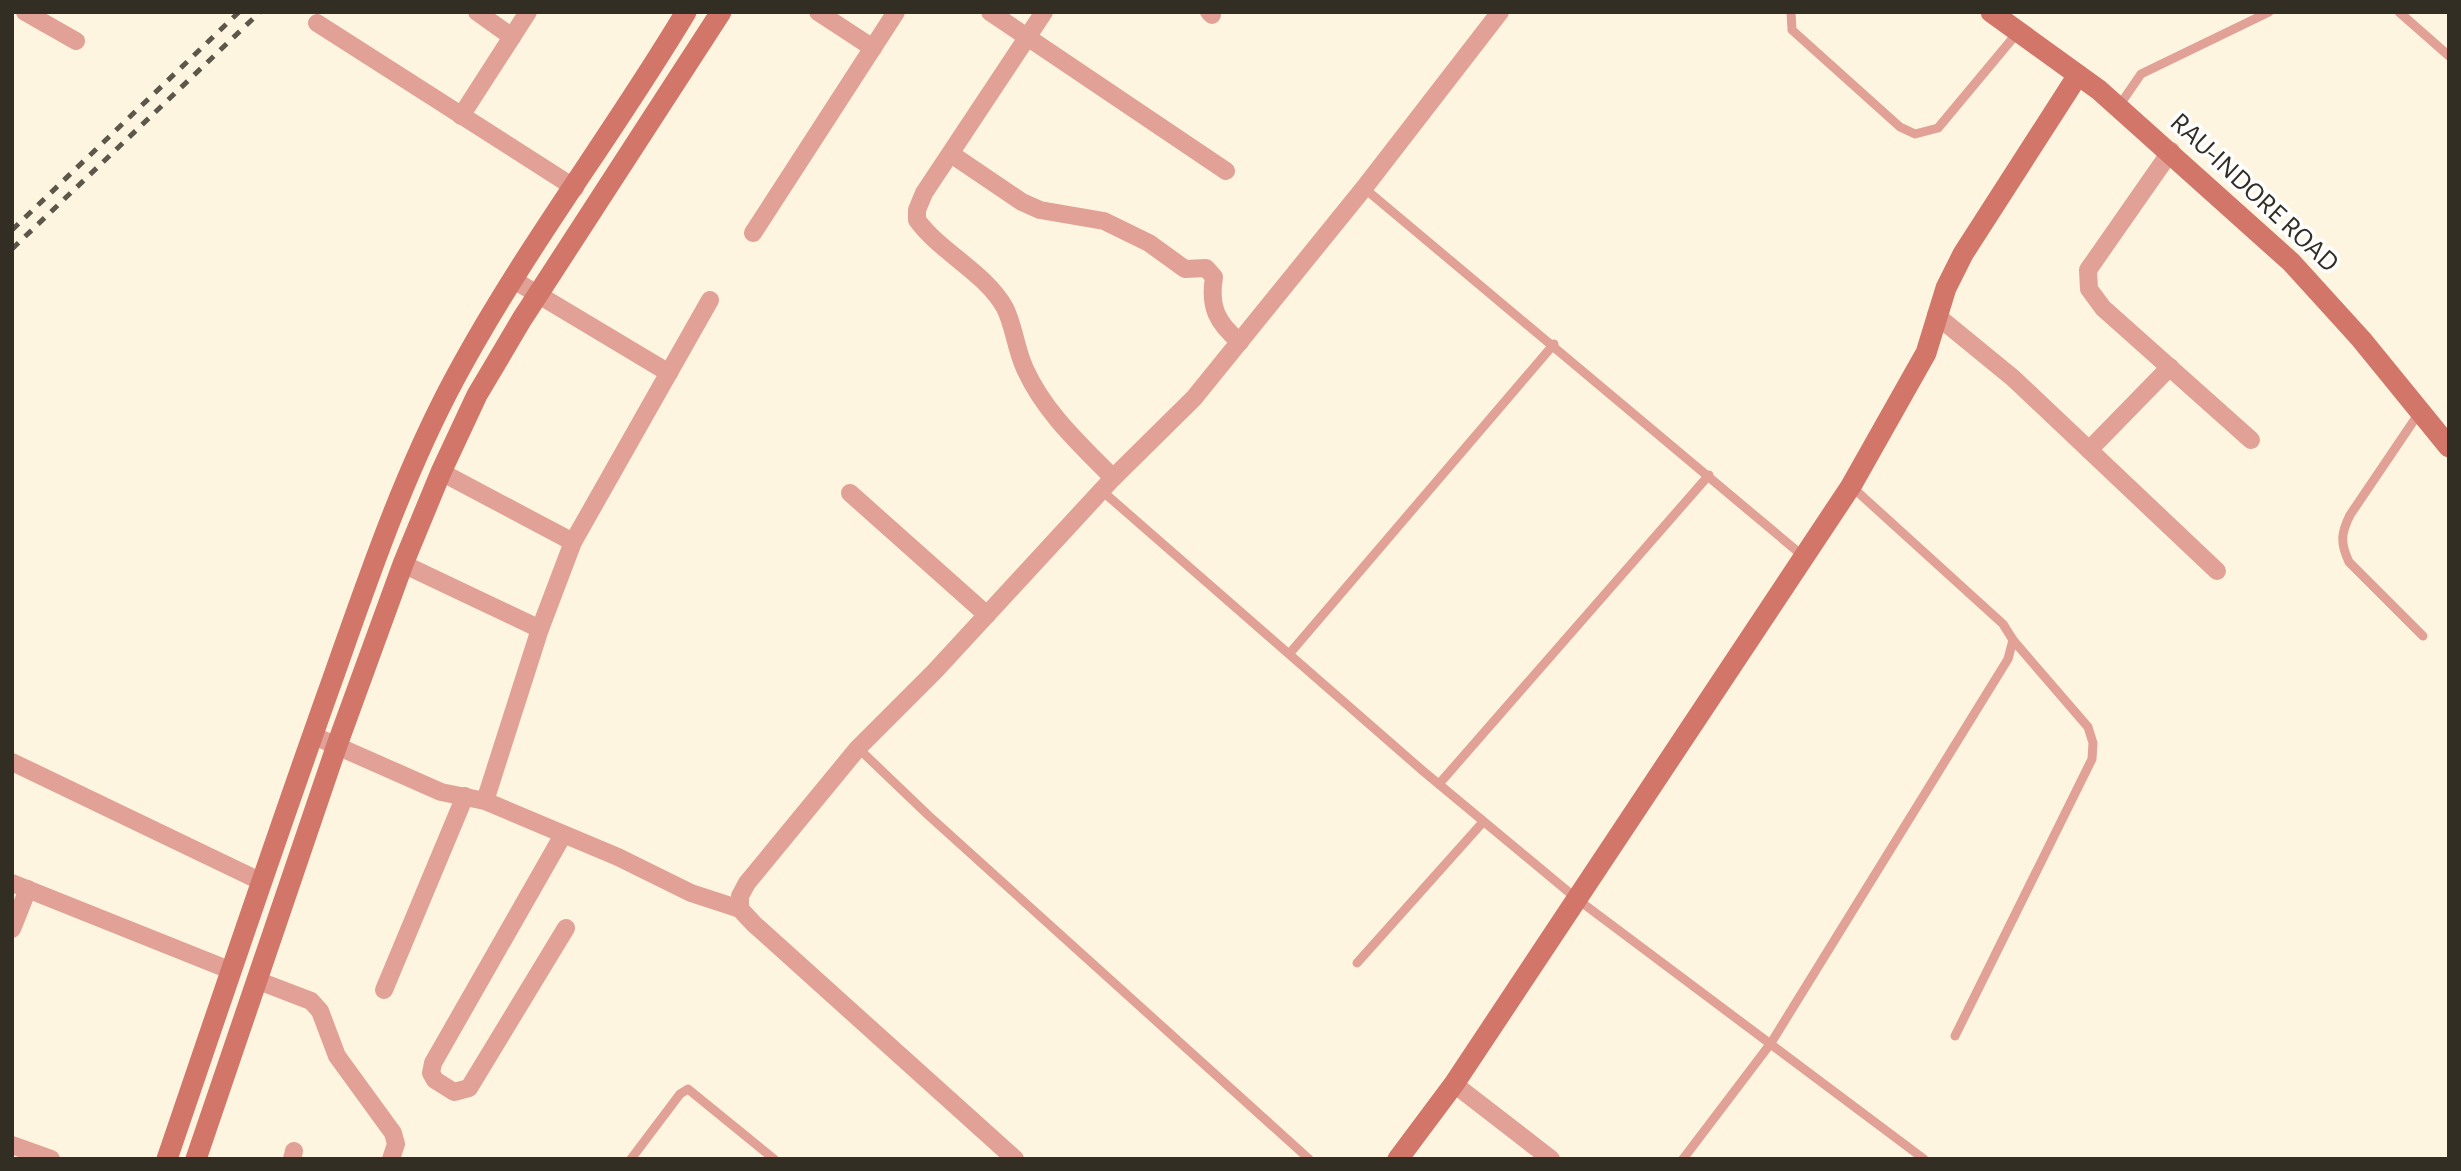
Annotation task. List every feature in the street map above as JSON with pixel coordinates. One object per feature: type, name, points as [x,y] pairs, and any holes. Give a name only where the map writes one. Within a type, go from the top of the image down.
[{"type":"street","points":[[25,12],[76,41]]},
{"type":"street","points":[[477,12],[512,37]]},
{"type":"street","points":[[461,116],[528,12]]},
{"type":"street","points":[[167,1159],[312,735],[378,553],[417,459],[454,379],[512,279],[575,188],[686,12]]},
{"type":"street","points":[[197,1159],[337,745],[403,564],[441,472],[477,395],[538,295],[722,12]]},
{"type":"street","points":[[818,12],[873,48]]},
{"type":"street","points":[[753,233],[896,12]]},
{"type":"street","points":[[990,12],[1226,170]]},
{"type":"street","points":[[1044,12],[924,193],[916,210],[917,220],[989,288],[1005,308],[1024,367],[1035,389],[1052,416],[1107,484]]},
{"type":"street","points":[[740,909],[740,896],[747,883],[858,748],[987,615],[1107,484],[1194,398],[1364,188],[1500,12]]},
{"type":"street","name":"RAU-INDORE ROAD","points":[[2005,19],[2171,151],[2291,262],[2361,339],[2449,447]]},
{"type":"street","points":[[317,23],[575,188]]},
{"type":"street","points":[[1398,1159],[1454,1084],[1851,486],[1917,372],[1926,353],[1936,315],[1963,254],[2078,75]]},
{"type":"street","points":[[2171,151],[2088,270],[2089,289],[2103,308],[2251,440]]},
{"type":"street","points":[[951,154],[1023,202],[1040,210],[1104,221],[1149,243],[1178,266],[1185,269],[1206,268],[1214,277],[1212,300],[1215,315],[1222,327],[1240,342]]},
{"type":"street","points":[[512,279],[669,373]]},
{"type":"street","points":[[485,801],[540,629],[573,542],[710,300]]},
{"type":"street","points":[[1936,315],[2013,378],[2217,571]]},
{"type":"street","points":[[2089,450],[2170,367]]},
{"type":"street","points":[[441,472],[573,542]]},
{"type":"street","points":[[850,494],[987,615]]},
{"type":"street","points":[[403,564],[540,629]]},
{"type":"street","points":[[312,735],[441,792],[485,801],[618,857],[691,893],[740,909],[832,997],[1015,1159]]},
{"type":"street","points":[[12,762],[262,882]]},
{"type":"street","points":[[384,990],[465,796]]},
{"type":"street","points":[[563,835],[433,1063],[431,1073],[435,1080],[454,1092],[469,1088],[566,928]]},
{"type":"street","points":[[12,929],[20,886],[232,971]]},
{"type":"street","points":[[256,980],[311,1001],[320,1010],[337,1056],[393,1133],[396,1144],[391,1159]]},
{"type":"street","points":[[1454,1084],[1551,1159]]},
{"type":"street","points":[[12,1145],[51,1159]]},
{"type":"lane","points":[[1790,12],[1792,30],[1900,127],[1915,134],[1938,128],[2005,19]]},
{"type":"lane","points":[[2119,107],[2141,74],[2269,12]]},
{"type":"lane","points":[[2401,13],[2449,56]]},
{"type":"lane","points":[[1364,188],[1554,344],[1804,557]]},
{"type":"lane","points":[[1290,653],[1554,344]]},
{"type":"lane","points":[[2420,412],[2350,515],[2343,530],[2341,547],[2349,562],[2423,636]]},
{"type":"lane","points":[[1439,784],[1709,475]]},
{"type":"lane","points":[[1107,484],[1290,653],[1483,822],[1577,899],[1924,1159]]},
{"type":"lane","points":[[1851,486],[2003,624],[2013,640],[2088,727],[2093,743],[2092,760],[1955,1036]]},
{"type":"lane","points":[[1683,1159],[1771,1043],[2008,659],[2013,640]]},
{"type":"lane","points":[[858,748],[949,834],[1309,1159]]},
{"type":"lane","points":[[1356,964],[1483,822]]},
{"type":"lane","points":[[631,1159],[680,1094],[688,1089],[770,1158]]},
{"type":"railway","points":[[12,230],[239,12]]},
{"type":"railway","points":[[12,249],[260,12]]}]
